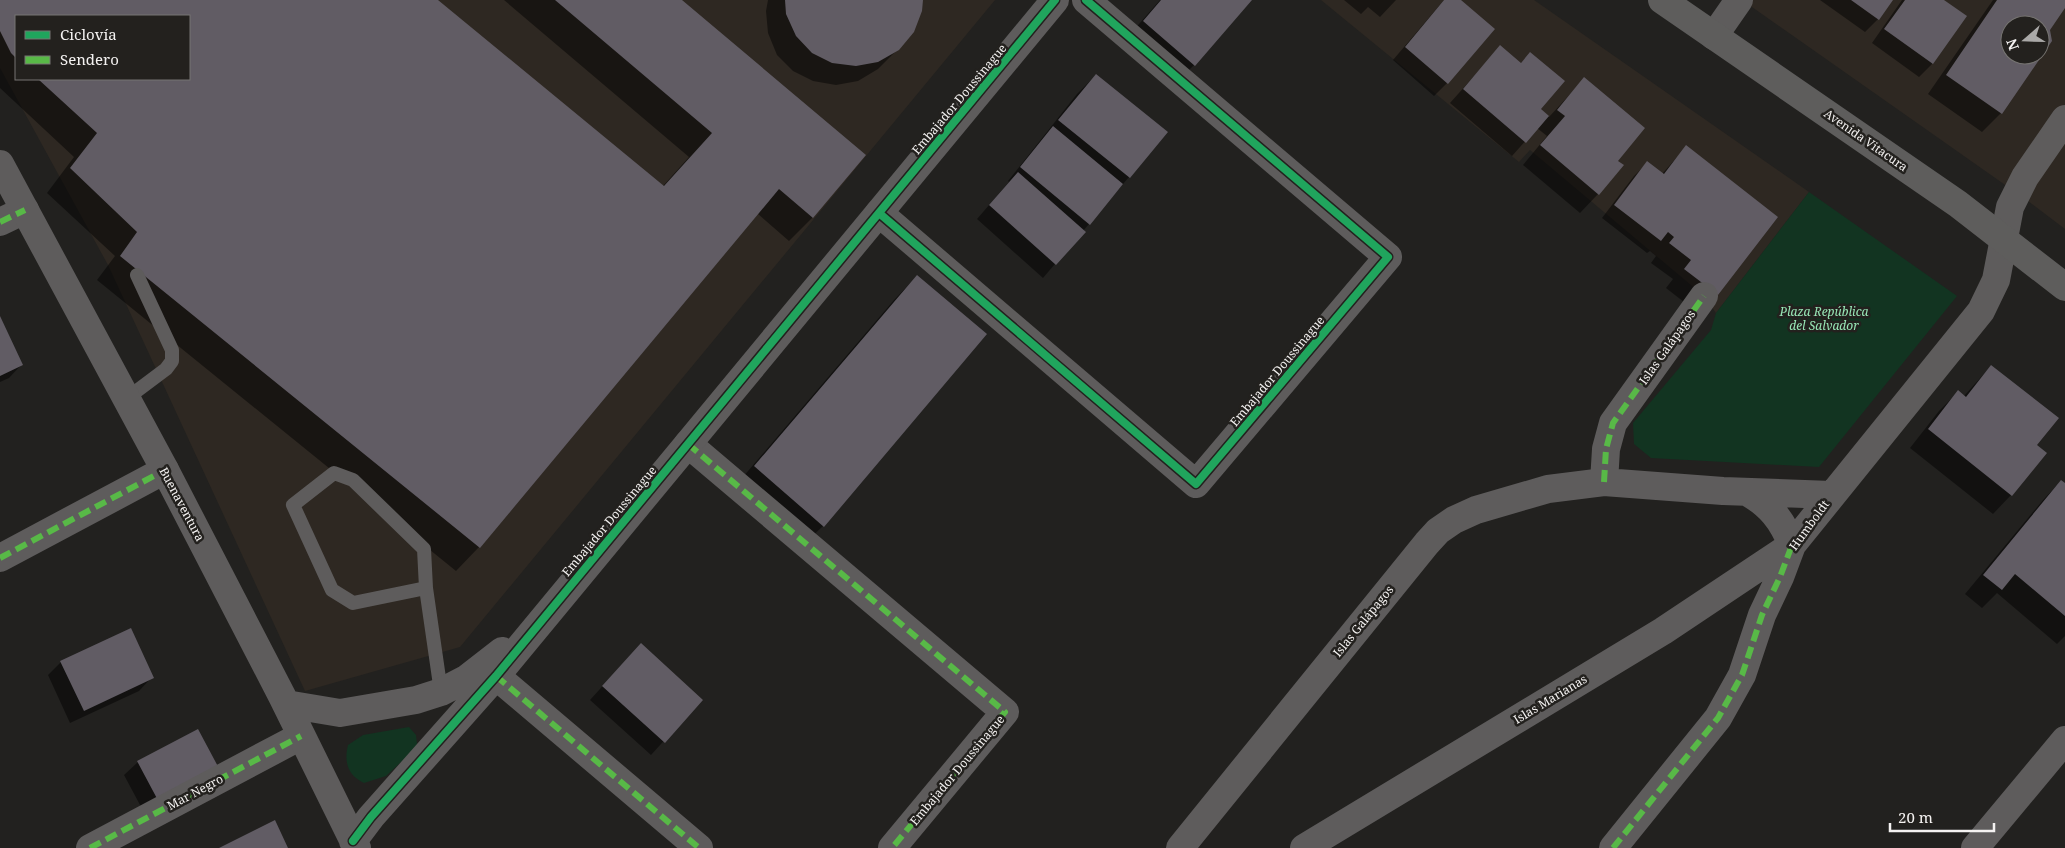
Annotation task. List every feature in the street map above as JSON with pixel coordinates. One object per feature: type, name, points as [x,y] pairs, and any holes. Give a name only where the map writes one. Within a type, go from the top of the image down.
[{"type":"main road","name":"Avenida Vitacura","points":[[1662,0],[1958,204],[2065,287]]},
{"type":"street","name":"Embajador Doussinague","points":[[355,845],[371,817],[496,676],[1055,0]]},
{"type":"street","name":"Embajador Doussinague","points":[[879,213],[1196,484],[1388,257],[1086,0]]},
{"type":"street","points":[[1714,36],[1739,0]]},
{"type":"street","name":"Humboldt","points":[[1613,848],[1718,718],[1742,675],[1762,615],[1780,577],[1792,544],[1982,311],[1996,280],[2010,207],[2025,177],[2065,119]]},
{"type":"street","name":"Buenaventura","points":[[0,164],[164,470],[286,704],[355,845]]},
{"type":"street","points":[[0,222],[25,210]]},
{"type":"street","name":"Islas Galápagos","points":[[1604,482],[1606,449],[1613,423],[1704,296]]},
{"type":"street","name":"Embajador Doussinague","points":[[688,444],[1005,712],[892,848]]},
{"type":"street","points":[[0,558],[164,470]]},
{"type":"street","name":"Islas Galápagos","points":[[1180,848],[1346,641],[1438,531],[1454,520],[1476,510],[1548,489],[1604,482],[1747,492],[1831,495]]},
{"type":"street","name":"Islas Galápagos","points":[[1747,492],[1763,501],[1777,515],[1786,529],[1792,544]]},
{"type":"street","name":"Islas Marianas","points":[[1304,848],[1663,631],[1792,544]]},
{"type":"street","name":"Embajador Doussinague","points":[[286,704],[340,713],[416,700],[441,692],[466,678],[541,622]]},
{"type":"street","points":[[496,676],[699,848]]},
{"type":"street","name":"Mar Negro","points":[[90,848],[301,736]]},
{"type":"street","points":[[1975,848],[2065,740]]},
{"type":"lane","points":[[126,399],[166,369],[172,360],[172,350],[137,275]]},
{"type":"lane","points":[[426,588],[353,603],[332,590],[294,505],[334,473],[353,480],[424,549],[426,588],[441,692]]},
{"type":"shaded area","points":[[0,0],[995,0],[460,647],[305,691],[108,265],[0,68]]},
{"type":"shaded area","points":[[1321,0],[1534,0],[1809,192],[1716,313],[1704,296],[1530,150],[1519,162]]},
{"type":"shaded area","points":[[1742,0],[2065,0],[2065,229],[2028,201]]},
{"type":"green space","name":"Plaza República del Salvador","points":[[1809,192],[1957,296],[1819,467],[1651,458],[1634,444],[1633,423],[1711,330],[1716,313]]},
{"type":"green space","points":[[409,727],[416,735],[417,744],[414,750],[386,776],[364,783],[350,772],[346,757],[348,745],[363,735]]},
{"type":"building","points":[[0,0],[438,0],[664,186],[712,133],[555,0],[682,0],[866,155],[813,218],[779,189],[480,548],[120,256],[137,232],[70,168],[97,133],[39,80],[190,80],[190,15],[15,15],[15,57],[0,31]]},
{"type":"building","points":[[785,0],[923,0],[922,11],[914,32],[899,50],[878,62],[856,66],[832,63],[812,53],[796,36],[786,14]]},
{"type":"building","points":[[1161,0],[1252,0],[1195,66],[1143,21]]},
{"type":"building","points":[[1444,0],[1461,0],[1495,29],[1448,84],[1405,47]]},
{"type":"building","points":[[1851,0],[1893,0],[1879,20]]},
{"type":"building","points":[[1905,0],[1944,0],[1967,16],[1933,64],[1884,29]]},
{"type":"building","points":[[1997,0],[2065,0],[2065,8],[2050,30],[2050,15],[2000,15],[2000,65],[2036,65],[2002,114],[1946,75]]},
{"type":"building","points":[[1500,45],[1521,63],[1530,52],[1565,81],[1541,109],[1549,116],[1526,143],[1463,89]]},
{"type":"building","points":[[1096,74],[1168,132],[1130,178],[1058,120]]},
{"type":"building","points":[[1584,77],[1645,128],[1618,161],[1624,165],[1599,195],[1540,145],[1565,116],[1557,110]]},
{"type":"building","points":[[1053,126],[1123,184],[1090,225],[1020,167]]},
{"type":"building","points":[[1686,145],[1778,217],[1718,295],[1684,269],[1691,260],[1669,243],[1674,237],[1668,232],[1661,241],[1614,205],[1647,161],[1664,174]]},
{"type":"building","points":[[1018,172],[1086,232],[1056,265],[989,205]]},
{"type":"building","points":[[917,275],[987,334],[824,527],[754,466]]},
{"type":"building","points":[[0,316],[23,365],[0,376]]},
{"type":"building","points":[[1991,365],[2059,418],[2037,445],[2047,453],[2012,496],[1928,429],[1958,390],[1966,397]]},
{"type":"building","points":[[2061,480],[2065,483],[2065,616],[2015,574],[2002,590],[1983,575]]},
{"type":"building","points":[[131,628],[154,678],[84,711],[60,661]]},
{"type":"building","points":[[641,643],[703,700],[665,743],[602,686]]},
{"type":"building","points":[[198,729],[222,774],[161,806],[137,761]]},
{"type":"building","points":[[275,820],[288,848],[219,848]]},
{"type":"marked path","points":[[0,222],[25,210]]},
{"type":"marked path","points":[[1604,482],[1606,449],[1613,423],[1704,296]]},
{"type":"marked path","points":[[688,444],[1005,712],[892,848]]},
{"type":"marked path","points":[[0,558],[165,470]]},
{"type":"marked path","points":[[1613,848],[1718,718],[1742,675],[1762,615],[1780,577],[1792,545]]},
{"type":"marked path","points":[[496,676],[699,848]]},
{"type":"marked path","points":[[90,848],[301,736]]},
{"type":"cycle path","points":[[353,841],[371,817],[496,676],[1055,0]]},
{"type":"cycle path","points":[[879,213],[1196,484],[1388,257],[1086,0]]}]
